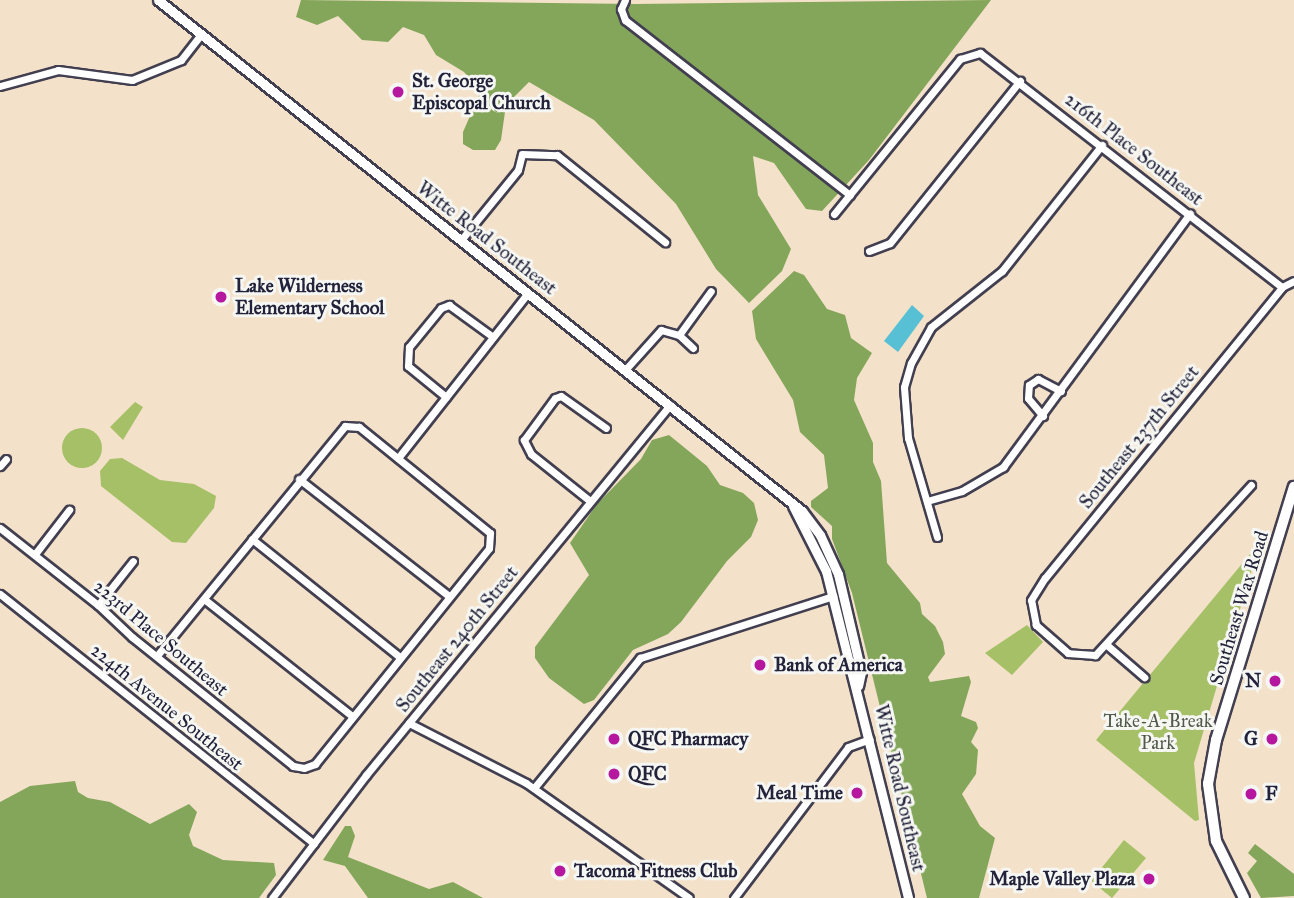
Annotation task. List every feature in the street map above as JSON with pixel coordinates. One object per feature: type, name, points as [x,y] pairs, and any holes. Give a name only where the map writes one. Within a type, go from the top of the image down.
[{"type":"main road","name":"Southeast Wax Road","points":[[1244,898],[1216,841],[1209,784],[1216,740],[1294,487]]},
{"type":"street","name":"Witte Road Southeast","points":[[158,0],[670,405],[811,521],[830,554],[861,672],[858,686]]},
{"type":"street","points":[[625,0],[621,9],[625,20],[850,195],[834,214]]},
{"type":"street","points":[[0,86],[58,70],[132,80],[181,60],[201,34]]},
{"type":"street","name":"216th Place Southeast","points":[[850,195],[960,59],[980,53],[1020,81],[1282,287]]},
{"type":"street","points":[[869,251],[890,243],[1020,81]]},
{"type":"street","points":[[937,537],[908,439],[904,408],[911,363],[931,327],[1002,271],[1102,145]]},
{"type":"street","points":[[461,240],[518,170],[522,154],[557,155],[665,242]]},
{"type":"street","points":[[927,500],[985,480],[1003,467],[1190,213]]},
{"type":"street","name":"Southeast 237th Street","points":[[1108,646],[1095,655],[1068,653],[1036,625],[1031,600],[1045,578],[1282,287],[1294,281]]},
{"type":"street","points":[[679,335],[711,291]]},
{"type":"street","points":[[398,458],[528,293]]},
{"type":"street","points":[[446,397],[414,372],[406,359],[410,347],[441,308],[449,305],[493,337]]},
{"type":"street","points":[[625,370],[661,330],[679,335],[693,348]]},
{"type":"street","points":[[1042,416],[1028,398],[1029,385],[1038,379],[1061,391]]},
{"type":"street","points":[[590,502],[531,454],[524,440],[555,398],[561,396],[606,428]]},
{"type":"street","name":"Southeast 240th Street","points":[[272,898],[409,723],[670,405]]},
{"type":"street","points":[[157,656],[340,428],[349,425],[359,427],[487,528],[491,543],[352,716],[204,599]]},
{"type":"street","points":[[0,466],[6,459]]},
{"type":"street","points":[[299,479],[450,596]]},
{"type":"street","points":[[1144,677],[1108,646],[1251,485]]},
{"type":"street","name":"Witte Road Southeast","points":[[793,506],[821,559],[833,596],[858,686],[908,898]]},
{"type":"street","points":[[35,554],[69,510]]},
{"type":"street","name":"223rd Place Southeast","points":[[0,528],[293,766],[304,768],[315,764],[352,716]]},
{"type":"street","points":[[251,538],[400,657]]},
{"type":"street","points":[[98,605],[133,561]]},
{"type":"street","name":"224th Avenue Southeast","points":[[0,594],[314,844]]},
{"type":"street","points":[[534,788],[640,658],[833,596],[855,644]]},
{"type":"street","points":[[409,723],[534,788],[689,898]]},
{"type":"street","points":[[734,898],[848,747],[870,739]]},
{"type":"green space","points":[[301,0],[635,4],[991,0],[869,160],[822,211],[806,209],[774,163],[753,156],[758,195],[791,249],[782,271],[749,303],[716,269],[676,204],[594,120],[529,82],[506,105],[501,140],[495,150],[473,150],[463,144],[463,132],[481,91],[464,72],[436,55],[424,35],[403,27],[388,42],[362,40],[338,16],[317,25],[296,17]]},
{"type":"green space","points":[[794,271],[804,275],[827,309],[845,315],[851,338],[872,353],[857,378],[854,400],[873,443],[873,462],[881,481],[887,563],[920,603],[922,614],[935,626],[943,642],[945,654],[928,677],[930,682],[969,676],[971,682],[961,716],[976,722],[978,728],[971,742],[978,750],[976,774],[962,794],[980,826],[995,838],[979,898],[927,898],[852,593],[832,539],[832,526],[811,507],[811,501],[828,488],[824,455],[800,432],[793,400],[756,339],[752,311]]},
{"type":"green space","points":[[135,402],[143,407],[123,440],[110,427]]},
{"type":"green space","points":[[82,428],[90,429],[96,434],[101,440],[101,456],[96,462],[90,467],[82,468],[74,467],[68,462],[63,456],[62,448],[63,440],[68,434],[74,429]]},
{"type":"green space","points":[[669,435],[707,466],[720,485],[743,493],[754,503],[758,520],[751,537],[727,561],[681,622],[668,634],[633,650],[594,700],[584,704],[549,678],[535,658],[535,647],[589,575],[570,543],[597,504],[641,459],[652,440]]},
{"type":"green space","points":[[122,458],[160,480],[194,484],[216,496],[214,508],[186,543],[172,542],[101,486],[100,471],[110,459]]},
{"type":"green space","name":"Take-A-Break Park","points":[[1260,542],[1194,763],[1199,820],[1195,821],[1096,740]]},
{"type":"green space","points":[[1027,625],[1043,642],[1012,675],[985,653]]},
{"type":"green space","points":[[75,781],[78,792],[88,798],[110,802],[150,824],[189,804],[197,812],[189,835],[193,846],[223,860],[274,863],[276,875],[259,898],[0,898],[0,802],[30,786]]},
{"type":"green space","points":[[345,826],[351,826],[355,836],[348,857],[429,889],[453,882],[483,898],[368,898],[345,866],[323,860]]},
{"type":"green space","points":[[1124,840],[1146,858],[1112,898],[1091,881]]},
{"type":"green space","points":[[1255,844],[1294,874],[1294,896],[1261,898],[1247,873],[1257,861],[1248,853]]},
{"type":"water","points":[[912,305],[924,316],[898,352],[884,341]]},
{"type":"place","name":"St. George Episcopal Church","points":[[398,92]]},
{"type":"place","name":"Lake Wilderness Elementary School","points":[[221,297]]},
{"type":"place","name":"Bank of America","points":[[760,665]]},
{"type":"place","name":"N","points":[[1275,681]]},
{"type":"place","name":"QFC Pharmacy","points":[[614,739]]},
{"type":"place","name":"G","points":[[1272,739]]},
{"type":"place","name":"QFC","points":[[614,774]]},
{"type":"place","name":"Meal Time","points":[[857,793]]},
{"type":"place","name":"F","points":[[1251,794]]},
{"type":"place","name":"Tacoma Fitness Club","points":[[560,871]]},
{"type":"place","name":"Maple Valley Plaza","points":[[1149,879]]}]
